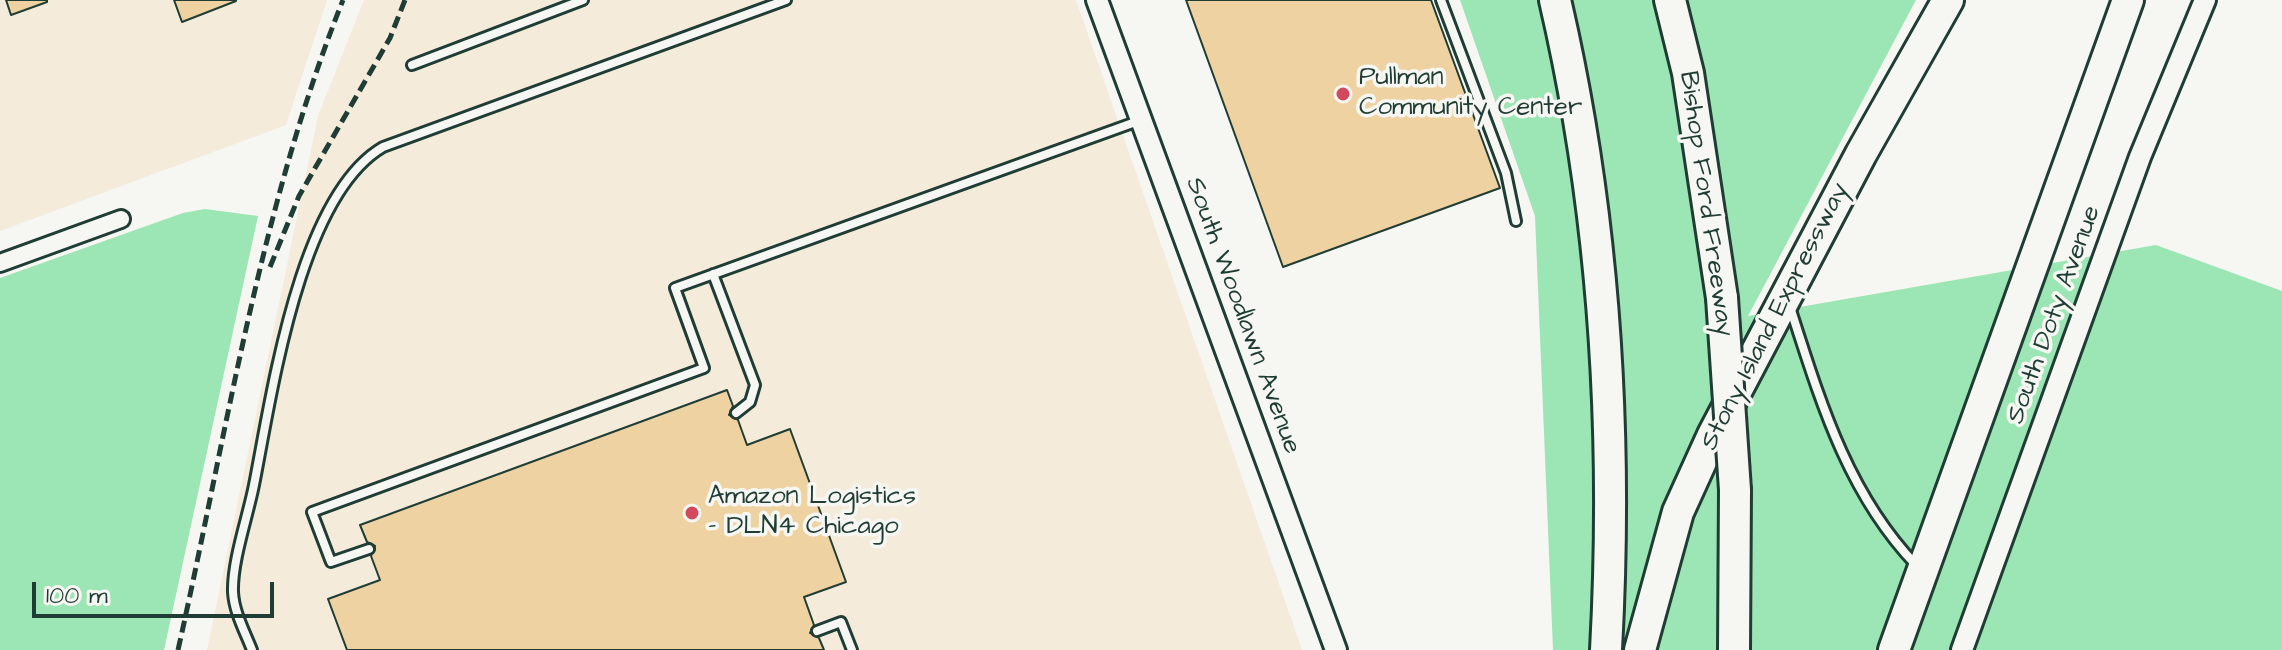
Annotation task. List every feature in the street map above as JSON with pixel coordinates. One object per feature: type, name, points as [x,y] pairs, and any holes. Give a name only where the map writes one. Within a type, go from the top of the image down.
[{"type":"highway","points":[[1555,0],[1597,230],[1607,339],[1613,476],[1606,650]]},
{"type":"highway","name":"Bishop Ford Freeway","points":[[1670,0],[1691,88],[1722,298],[1735,490],[1734,650]]},
{"type":"highway","name":"Stony Island Expressway","points":[[1640,650],[1678,512],[1713,435],[1948,0]]},
{"type":"highway","points":[[1894,650],[2128,0]]},
{"type":"street","name":"South Woodlawn Avenue","points":[[1097,0],[1336,650]]},
{"type":"street","name":"South Doty Avenue","points":[[1962,650],[2140,157],[2205,0]]},
{"type":"street","points":[[0,263],[121,219]]},
{"type":"lane","points":[[412,65],[583,0]]},
{"type":"lane","points":[[252,650],[233,591],[286,326],[308,258],[348,176],[364,158],[383,147],[786,0]]},
{"type":"lane","points":[[1441,0],[1506,173],[1516,221]]},
{"type":"lane","points":[[369,549],[331,562],[312,512],[704,368],[675,288],[1142,120]]},
{"type":"lane","points":[[713,274],[755,385],[756,393],[750,402],[736,413]]},
{"type":"lane","points":[[1786,296],[1825,414],[1858,488],[1888,535],[1922,571]]},
{"type":"lane","points":[[817,631],[841,622],[852,650]]},
{"type":"shaded area","points":[[0,0],[327,0],[286,125],[0,231]]},
{"type":"shaded area","points":[[364,0],[1076,0],[1302,650],[207,650],[318,116]]},
{"type":"green space","points":[[1460,0],[1916,0],[1748,316],[2156,245],[2282,291],[2282,650],[1553,650],[1535,216]]},
{"type":"green space","points":[[205,209],[258,216],[164,650],[0,650],[0,278],[183,213]]},
{"type":"building","points":[[6,0],[47,0],[47,2],[11,15]]},
{"type":"building","points":[[174,0],[236,0],[236,1],[182,22]]},
{"type":"building","name":"Pullman Community Center","points":[[1186,0],[1431,0],[1500,188],[1283,267]]},
{"type":"building","name":"Amazon Logistics - DLN4 Chicago","points":[[727,390],[733,406],[729,415],[738,420],[747,445],[790,429],[846,582],[804,597],[814,625],[810,633],[819,638],[824,650],[347,650],[328,599],[380,580],[371,556],[375,546],[367,542],[360,525]]},
{"type":"railway","points":[[178,650],[267,240],[314,79],[343,0]]},
{"type":"railway","points":[[270,267],[299,196],[390,38],[405,0]]},
{"type":"place","name":"Pullman Community Center","points":[[1343,94]]},
{"type":"place","name":"Amazon Logistics - DLN4 Chicago","points":[[692,513]]}]
